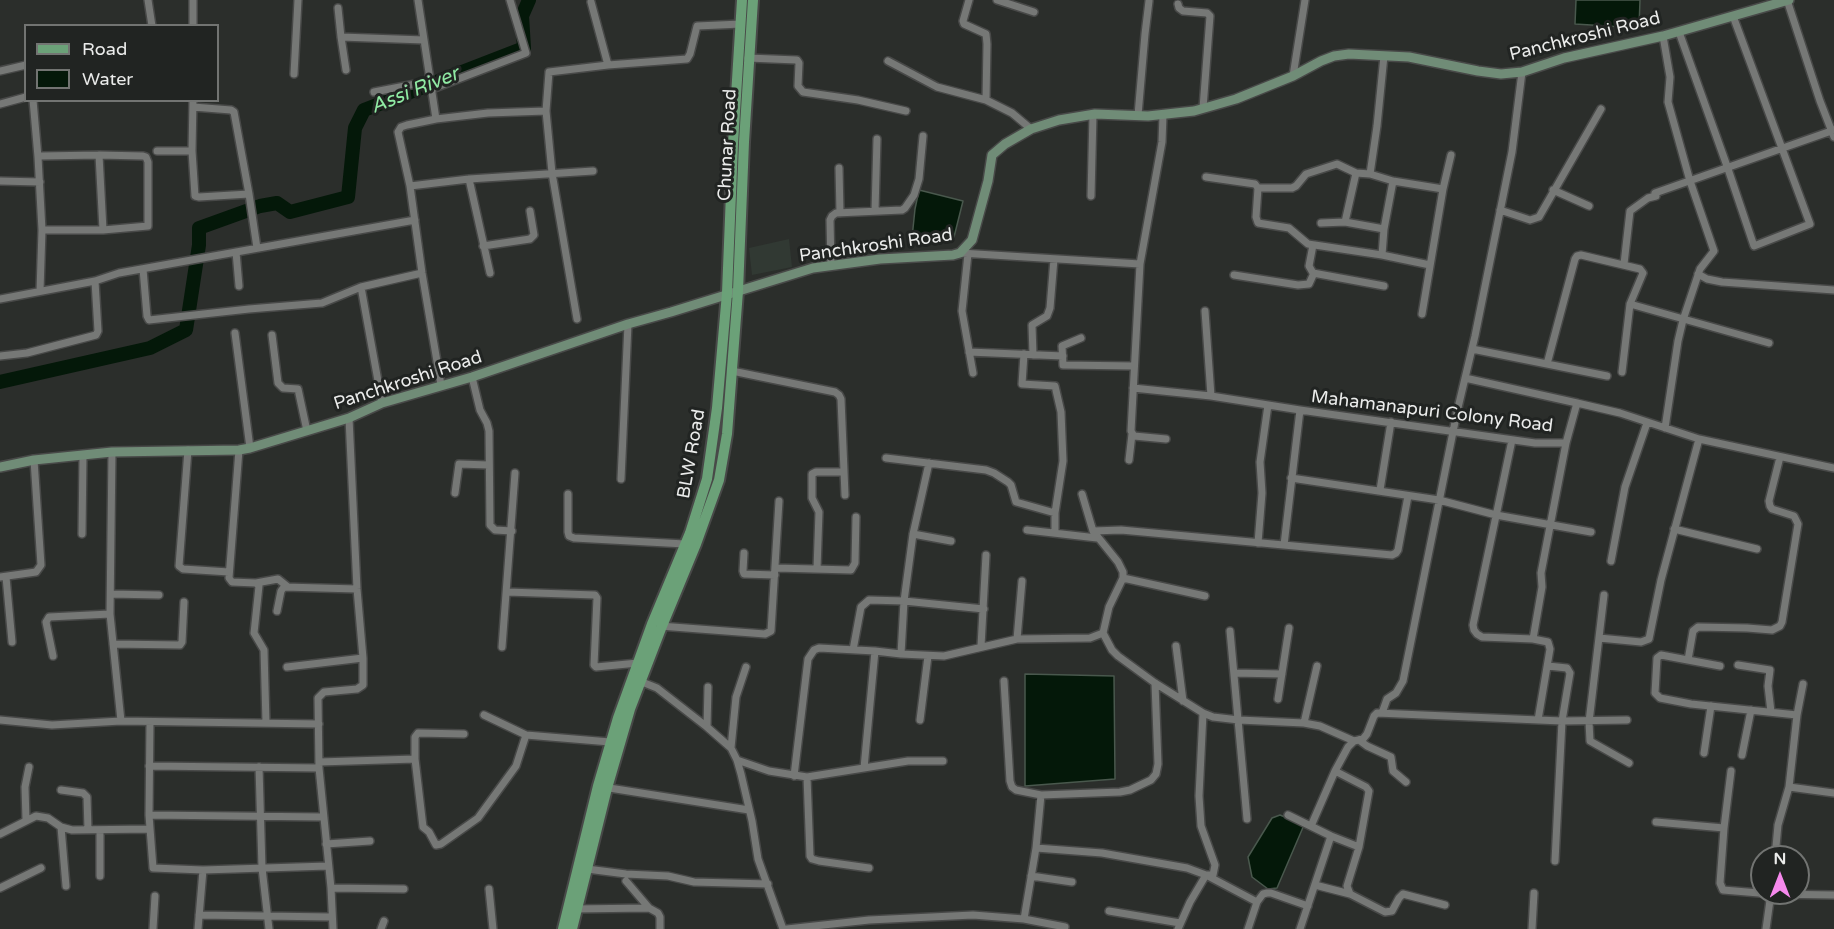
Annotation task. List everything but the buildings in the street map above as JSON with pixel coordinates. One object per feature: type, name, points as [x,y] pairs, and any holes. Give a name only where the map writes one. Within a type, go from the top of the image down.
[{"type":"main road","name":"BLW Road","points":[[563,929],[573,909],[602,787],[610,742],[636,679],[638,663],[657,625],[700,505],[713,449],[733,292],[733,144],[745,58],[741,24],[742,0]]},
{"type":"main road","points":[[745,58],[753,0]]},
{"type":"main road","points":[[572,929],[573,909],[587,869],[602,787],[621,736],[636,679],[657,625],[696,544],[719,480],[727,434],[732,371],[733,292]]},
{"type":"street","points":[[148,0],[152,24]]},
{"type":"street","points":[[193,0],[193,24]]},
{"type":"street","points":[[294,74],[298,0]]},
{"type":"street","points":[[418,0],[436,119]]},
{"type":"street","points":[[432,89],[526,53],[510,0]]},
{"type":"street","points":[[969,0],[964,24],[986,34],[986,100]]},
{"type":"street","points":[[997,0],[1034,12]]},
{"type":"street","points":[[1293,76],[1305,0]]},
{"type":"street","points":[[1624,264],[1630,211],[1648,198],[1727,166],[1833,132],[1820,101],[1788,0]]},
{"type":"street","name":"Panchkroshi Road","points":[[0,467],[34,460],[112,452],[250,448],[349,418],[382,403],[472,377],[628,324],[813,268],[880,259],[964,253],[972,240],[988,181],[992,155],[1005,144],[1031,129],[1059,120],[1093,114],[1163,115],[1203,108],[1236,99],[1293,76],[1334,56],[1349,54],[1409,57],[1501,74],[1522,72],[1564,58],[1679,32],[1788,0]]},
{"type":"street","points":[[1138,115],[1144,34],[1149,1]]},
{"type":"street","points":[[591,2],[608,65]]},
{"type":"street","points":[[1178,4],[1183,11],[1207,13],[1210,16],[1203,108]]},
{"type":"street","points":[[338,8],[346,70]]},
{"type":"street","points":[[1679,32],[1754,246],[1810,224],[1733,16]]},
{"type":"street","points":[[577,319],[552,173],[546,111],[549,72],[687,58],[697,26],[741,24]]},
{"type":"street","points":[[1663,36],[1670,77],[1668,102],[1690,181],[1714,251],[1700,268],[1683,320],[1665,428]]},
{"type":"street","points":[[341,37],[424,40]]},
{"type":"street","points":[[1370,174],[1384,56]]},
{"type":"street","points":[[745,58],[797,60],[799,63],[798,86],[803,92],[858,100],[906,111]]},
{"type":"street","points":[[888,61],[937,87],[986,100],[1012,113],[1031,129]]},
{"type":"street","points":[[0,71],[24,65]]},
{"type":"street","points":[[1382,713],[1387,699],[1396,693],[1403,681],[1512,152],[1522,72]]},
{"type":"street","points":[[374,92],[430,81]]},
{"type":"street","points":[[0,104],[24,98]]},
{"type":"street","points":[[33,102],[42,230],[40,291]]},
{"type":"street","points":[[249,194],[195,196],[192,151],[193,104],[234,112],[249,194],[257,248]]},
{"type":"street","points":[[1500,210],[1530,220],[1539,217],[1601,109]]},
{"type":"street","points":[[441,385],[410,186],[398,132],[407,125],[436,119],[488,113],[546,111]]},
{"type":"street","points":[[1091,196],[1093,114]]},
{"type":"street","points":[[1129,460],[1140,264],[1162,142],[1163,115]]},
{"type":"street","points":[[831,265],[830,220],[833,215],[902,210],[916,190],[923,136]]},
{"type":"street","points":[[875,212],[877,140]]},
{"type":"street","points":[[157,150],[192,151]]},
{"type":"street","points":[[99,155],[103,230]]},
{"type":"street","points":[[1422,314],[1451,155]]},
{"type":"street","points":[[38,157],[142,156],[146,157],[148,162],[148,226],[145,228],[42,230]]},
{"type":"street","points":[[1206,177],[1253,183],[1258,188],[1292,188],[1306,174],[1334,165],[1393,181],[1443,189]]},
{"type":"street","points":[[839,168],[840,213]]},
{"type":"street","points":[[410,186],[469,179],[593,171]]},
{"type":"street","points":[[1345,222],[1356,172]]},
{"type":"street","points":[[469,179],[489,273]]},
{"type":"street","points":[[0,181],[40,182]]},
{"type":"street","points":[[1382,255],[1384,229],[1393,181]]},
{"type":"street","points":[[1258,188],[1256,217],[1258,223],[1289,228],[1304,242],[1313,245],[1430,265]]},
{"type":"street","points":[[1553,190],[1589,206]]},
{"type":"street","points":[[483,246],[530,239],[534,235],[530,211]]},
{"type":"street","points":[[0,299],[95,281],[119,273],[415,220]]},
{"type":"street","points":[[1321,223],[1345,222],[1384,229]]},
{"type":"street","points":[[1313,245],[1310,271],[1384,286]]},
{"type":"street","points":[[236,252],[239,286]]},
{"type":"street","points":[[973,373],[962,311],[964,253],[1140,264]]},
{"type":"street","points":[[1547,364],[1575,259],[1581,255],[1636,267],[1643,273],[1630,304],[1622,372]]},
{"type":"street","points":[[1033,355],[1032,325],[1047,316],[1050,308],[1054,259]]},
{"type":"street","points":[[143,269],[149,320],[322,303],[361,287],[422,273]]},
{"type":"street","points":[[1234,275],[1298,285],[1309,284],[1314,273]]},
{"type":"street","points":[[1698,274],[1707,279],[1722,282],[1834,290]]},
{"type":"street","points":[[0,356],[27,353],[96,335],[98,331],[95,281]]},
{"type":"street","points":[[361,287],[382,403]]},
{"type":"street","points":[[1630,304],[1769,344]]},
{"type":"street","points":[[1204,311],[1211,396]]},
{"type":"street","points":[[621,479],[628,324]]},
{"type":"street","points":[[235,333],[250,448]]},
{"type":"street","points":[[272,335],[278,383],[283,388],[298,389],[300,392],[307,431]]},
{"type":"street","points":[[1081,338],[1062,345],[1063,365],[1134,366]]},
{"type":"street","points":[[1472,349],[1607,376]]},
{"type":"street","points":[[969,352],[1063,356]]},
{"type":"street","points":[[1024,354],[1022,384],[1055,386],[1061,412],[1063,461],[1055,513],[1055,534]]},
{"type":"street","points":[[732,371],[835,392],[841,399],[845,495]]},
{"type":"street","points":[[472,377],[480,410],[489,431],[490,525],[495,530],[512,531]]},
{"type":"street","points":[[1465,378],[1577,403]]},
{"type":"street","name":"Mahamanapuri Colony Road","points":[[1133,388],[1211,396],[1300,411],[1535,443],[1566,442],[1577,403],[1620,413],[1699,439],[1834,468]]},
{"type":"street","points":[[1258,543],[1262,493],[1260,462],[1268,405]]},
{"type":"street","points":[[1284,545],[1300,411]]},
{"type":"street","points":[[333,929],[319,765],[319,696],[324,692],[360,688],[363,685],[349,418]]},
{"type":"street","points":[[1380,490],[1391,422]]},
{"type":"street","points":[[1611,561],[1625,487],[1647,423]]},
{"type":"street","points":[[1132,434],[1166,439]]},
{"type":"street","points":[[1599,638],[1641,642],[1649,639],[1661,580],[1699,439]]},
{"type":"street","points":[[1512,440],[1473,625],[1474,630],[1482,637],[1533,639],[1545,641],[1550,645],[1538,720]]},
{"type":"street","points":[[1533,639],[1542,587],[1541,573],[1566,442]]},
{"type":"street","points":[[188,450],[179,566],[183,569],[229,572]]},
{"type":"street","points":[[239,450],[230,581],[256,583],[278,579],[288,587]]},
{"type":"street","points":[[112,452],[110,614],[121,721]]},
{"type":"street","points":[[82,534],[83,455]]},
{"type":"street","points":[[1688,660],[1693,631],[1698,627],[1772,630],[1780,626],[1782,622],[1798,524],[1794,516],[1772,509],[1770,506],[1769,501],[1780,457]]},
{"type":"street","points":[[886,458],[986,470],[1011,485],[1016,502],[1055,513]]},
{"type":"street","points":[[12,642],[10,608],[3,577],[36,572],[41,565],[34,460]]},
{"type":"street","points":[[901,654],[904,601],[913,534],[929,463]]},
{"type":"street","points":[[455,493],[459,464],[489,465]]},
{"type":"street","points":[[817,569],[819,512],[812,498],[812,474],[844,472]]},
{"type":"street","points":[[502,647],[515,473]]},
{"type":"street","points":[[1291,478],[1439,500],[1496,515],[1591,532]]},
{"type":"street","points":[[568,494],[569,536],[686,544]]},
{"type":"street","points":[[1082,494],[1095,535],[1118,562],[1123,572],[1109,608],[1103,633],[1118,656],[1183,701],[1213,717],[1304,723],[1320,726],[1357,740],[1391,757],[1393,771],[1406,782]]},
{"type":"street","points":[[1028,530],[1055,534],[1095,535],[1120,530],[1392,555],[1396,553],[1407,496]]},
{"type":"street","points":[[657,625],[769,633],[772,626],[779,501]]},
{"type":"street","points":[[744,553],[742,571],[744,574],[817,569],[846,571],[855,563],[856,517]]},
{"type":"street","points":[[1674,529],[1757,549]]},
{"type":"street","points":[[913,534],[951,541]]},
{"type":"street","points":[[981,646],[986,555]]},
{"type":"street","points":[[1122,578],[1205,596]]},
{"type":"street","points":[[1017,639],[1022,581]]},
{"type":"street","points":[[256,583],[259,585],[255,633],[264,650],[266,723]]},
{"type":"street","points":[[277,611],[284,587],[357,589]]},
{"type":"street","points":[[507,592],[595,595],[597,598],[594,665],[596,667],[638,663]]},
{"type":"street","points":[[111,594],[159,595]]},
{"type":"street","points":[[1604,595],[1589,722],[1590,741],[1629,763]]},
{"type":"street","points":[[853,650],[861,607],[869,600],[984,609]]},
{"type":"street","points":[[113,644],[180,645],[184,602]]},
{"type":"street","points":[[0,608],[10,608]]},
{"type":"street","points":[[53,656],[46,622],[49,617],[110,614]]},
{"type":"street","points":[[1278,699],[1289,628]]},
{"type":"street","points":[[1230,631],[1247,819]]},
{"type":"street","points":[[794,776],[808,658],[810,653],[819,648],[944,656],[1017,639],[1090,638],[1103,633]]},
{"type":"street","points":[[1176,646],[1183,701]]},
{"type":"street","points":[[864,768],[875,651]]},
{"type":"street","points":[[1720,666],[1664,655],[1658,656],[1655,693],[1660,698],[1711,706],[1797,715]]},
{"type":"street","points":[[920,720],[928,656]]},
{"type":"street","points":[[287,666],[363,658]]},
{"type":"street","points":[[1738,665],[1770,670],[1768,686],[1771,712]]},
{"type":"street","points":[[1304,723],[1317,666]]},
{"type":"street","points":[[1548,666],[1569,670],[1562,721],[1555,861]]},
{"type":"street","points":[[731,748],[736,697],[746,667]]},
{"type":"street","points":[[1234,673],[1282,674]]},
{"type":"street","points":[[636,679],[657,688],[731,748],[737,760],[758,859],[785,929],[868,920],[973,915],[1065,927]]},
{"type":"street","points":[[1004,681],[1012,788],[1041,795],[1120,792],[1151,780],[1156,774],[1158,764],[1155,683]]},
{"type":"street","points":[[1776,845],[1778,825],[1789,787],[1803,684]]},
{"type":"street","points":[[707,727],[708,687]]},
{"type":"street","points":[[1704,753],[1711,706]]},
{"type":"street","points":[[1742,755],[1750,710]]},
{"type":"street","points":[[1203,713],[1199,796],[1201,826],[1215,865],[1213,875],[1206,875]]},
{"type":"street","points":[[1311,826],[1348,747],[1367,734],[1376,714],[1589,722],[1627,720]]},
{"type":"street","points":[[484,715],[526,735],[610,742]]},
{"type":"street","points":[[0,720],[52,725],[121,721],[319,724]]},
{"type":"street","points":[[150,722],[149,815],[153,868],[203,870],[328,866]]},
{"type":"street","points":[[464,734],[418,733],[415,737],[415,759],[423,827],[435,843],[441,844],[478,818],[516,766],[526,735]]},
{"type":"street","points":[[149,766],[259,767],[415,759]]},
{"type":"street","points":[[737,760],[769,771],[807,777],[908,761],[943,761]]},
{"type":"street","points":[[26,820],[25,787],[29,767]]},
{"type":"street","points":[[259,767],[262,868],[269,929]]},
{"type":"street","points":[[1335,771],[1366,787],[1369,791],[1359,847],[1347,886],[1350,894]]},
{"type":"street","points":[[1731,771],[1720,883],[1724,890],[1750,892]]},
{"type":"street","points":[[807,777],[810,855],[819,861],[869,868]]},
{"type":"street","points":[[602,787],[749,810]]},
{"type":"street","points":[[1789,787],[1834,793]]},
{"type":"street","points":[[61,790],[83,793],[87,797],[88,830]]},
{"type":"street","points":[[1024,920],[1036,848],[1041,795]]},
{"type":"street","points":[[1288,814],[1331,836],[1359,847]]},
{"type":"street","points":[[149,815],[323,817]]},
{"type":"street","points":[[0,834],[36,816],[48,818],[72,830],[150,830]]},
{"type":"street","points":[[1656,822],[1724,828]]},
{"type":"street","points":[[62,827],[66,886]]},
{"type":"street","points":[[100,830],[100,876]]},
{"type":"street","points":[[1300,929],[1331,836]]},
{"type":"street","points":[[326,844],[370,841]]},
{"type":"street","points":[[1036,848],[1102,853],[1187,868],[1206,875],[1257,902]]},
{"type":"street","points":[[0,888],[41,868]]},
{"type":"street","points":[[587,869],[668,876],[694,882],[768,884]]},
{"type":"street","points":[[198,929],[203,870]]},
{"type":"street","points":[[1109,911],[1179,926],[1206,875]]},
{"type":"street","points":[[1031,876],[1072,882]]},
{"type":"street","points":[[626,881],[649,908],[658,913],[660,929]]},
{"type":"street","points":[[1315,885],[1350,894],[1385,912],[1392,911],[1403,894],[1445,905]]},
{"type":"street","points":[[331,888],[404,889]]},
{"type":"street","points":[[489,889],[493,929]]},
{"type":"street","points":[[1248,929],[1257,902],[1263,894],[1271,892],[1308,906]]},
{"type":"street","points":[[1532,929],[1534,893]]},
{"type":"street","points":[[1810,894],[1834,895]]},
{"type":"street","points":[[153,929],[155,896]]},
{"type":"street","points":[[1766,929],[1769,905]]},
{"type":"street","points":[[573,909],[649,908]]},
{"type":"street","points":[[199,915],[331,917]]},
{"type":"shaded area","points":[[789,239],[792,267],[752,275],[749,248]]},
{"type":"water","points":[[1576,0],[1640,0],[1639,28],[1575,24]]},
{"type":"water","points":[[919,190],[963,201],[954,237],[912,238]]},
{"type":"water","points":[[1025,674],[1114,676],[1115,779],[1025,786]]},
{"type":"water","points":[[1280,815],[1304,825],[1277,888],[1268,889],[1252,877],[1248,857],[1272,818]]},
{"type":"waterway","name":"Assi River","points":[[0,382],[150,348],[186,330],[199,245],[199,228],[260,206],[277,203],[290,212],[348,197],[355,128],[364,110],[524,48],[522,16],[529,0]]}]
